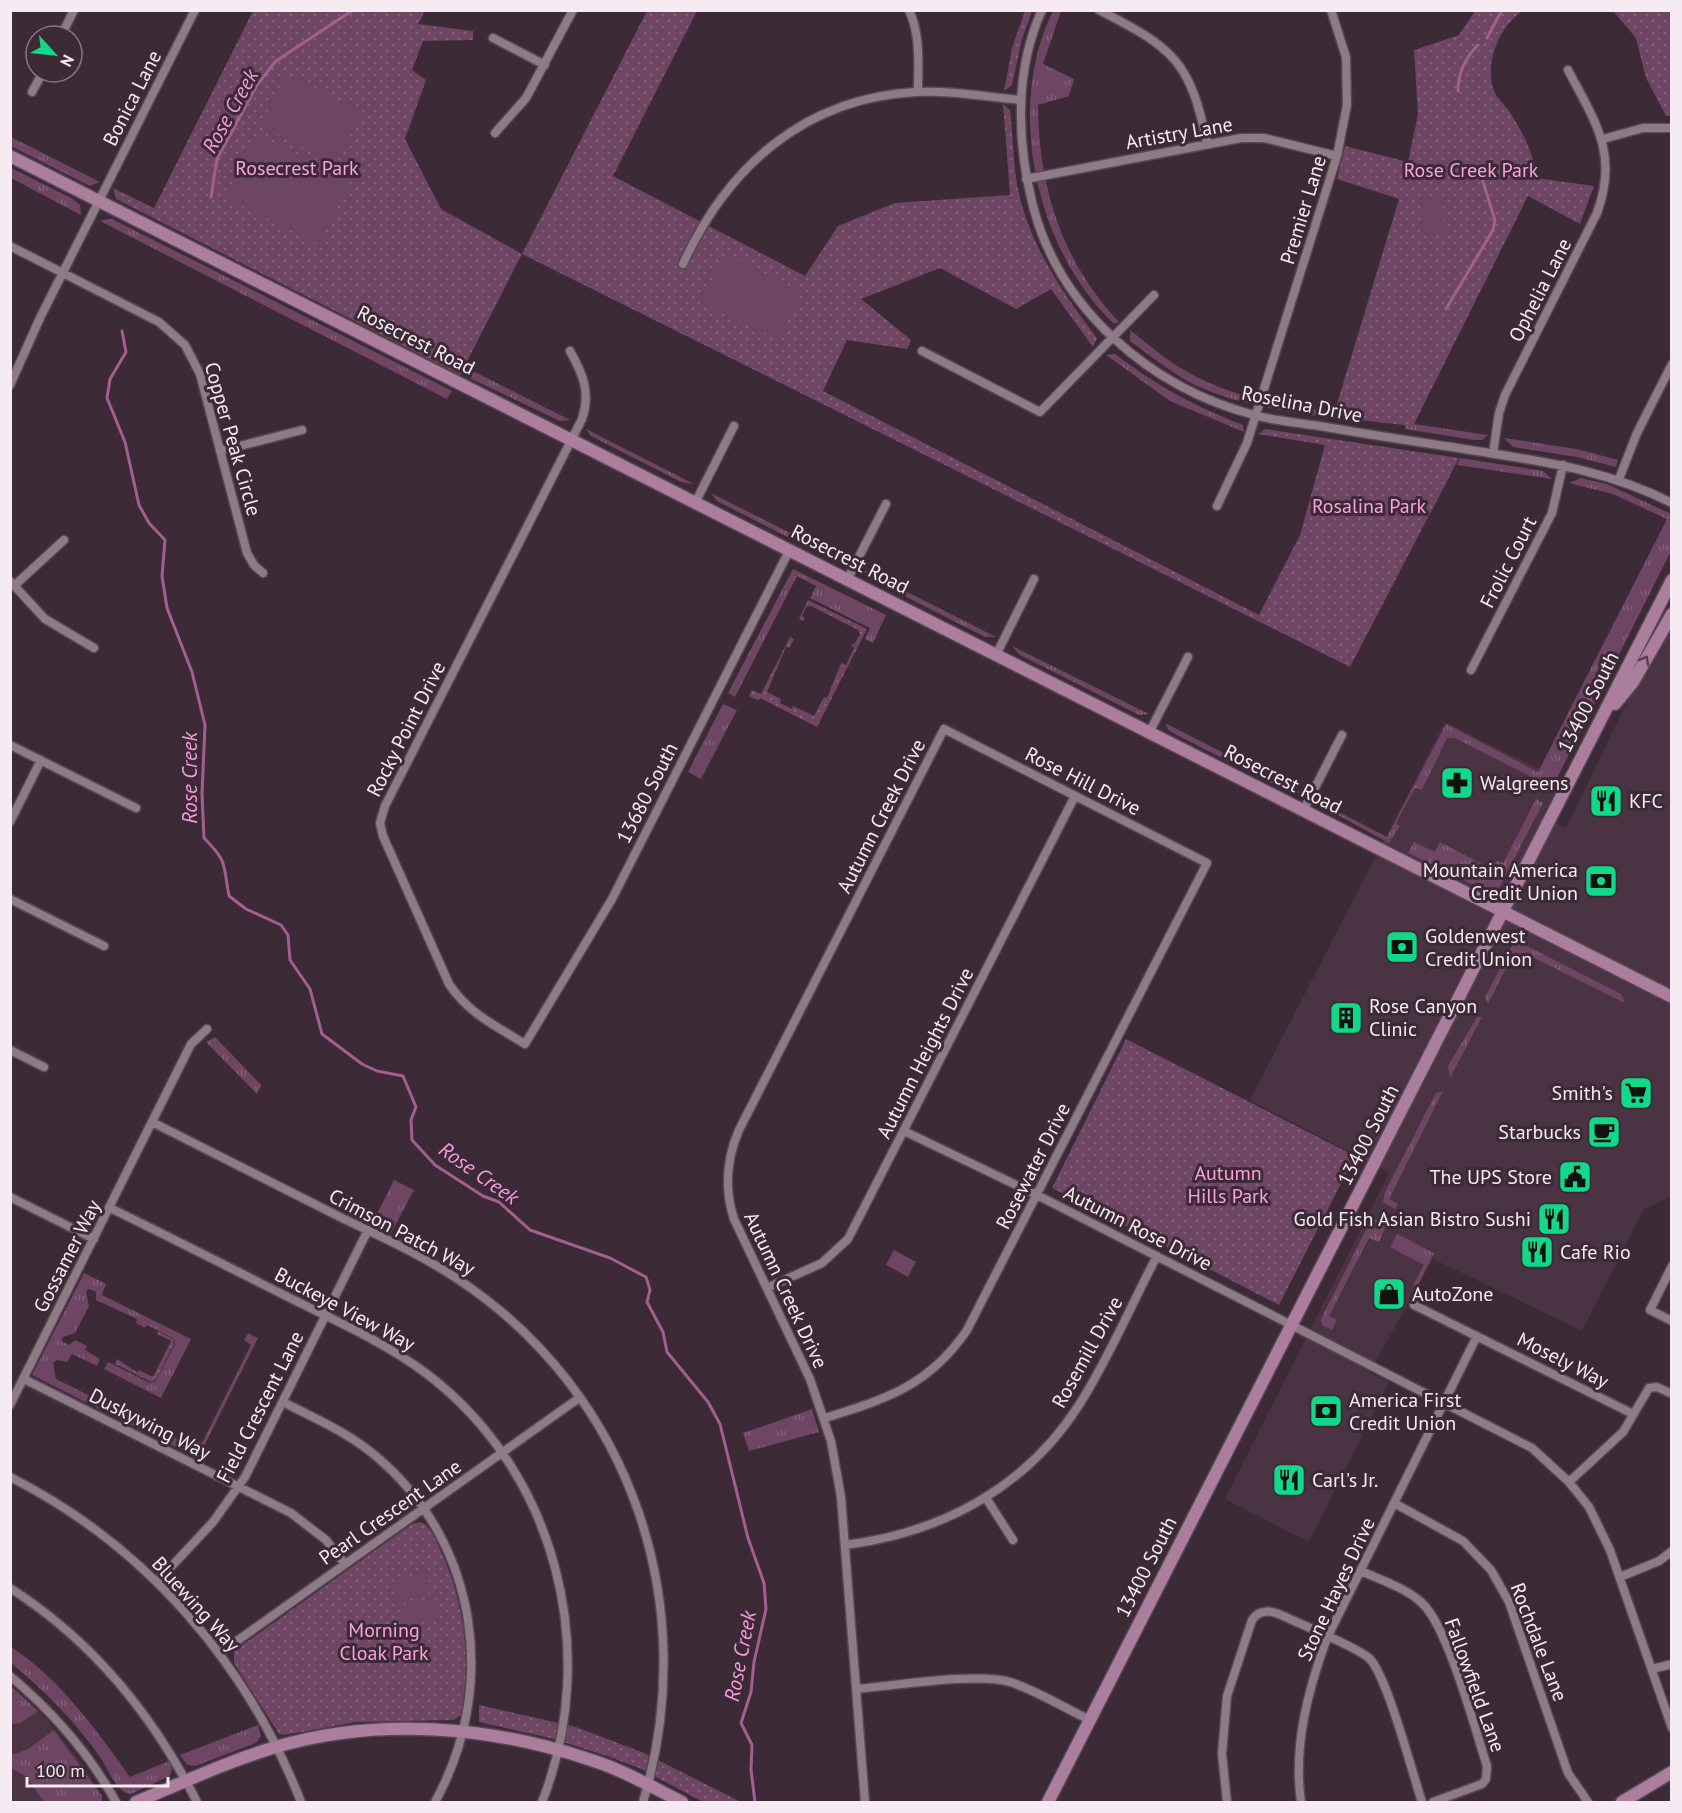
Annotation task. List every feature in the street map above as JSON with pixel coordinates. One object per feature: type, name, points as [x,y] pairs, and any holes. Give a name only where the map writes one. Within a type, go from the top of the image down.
[{"type":"main road","name":"Rosecrest Road","points":[[10,156],[1671,997]]},
{"type":"main road","name":"13400 South","points":[[1048,1803],[1671,580]]},
{"type":"main road","points":[[1599,724],[1633,682],[1671,614]]},
{"type":"main road","points":[[136,1803],[186,1781],[277,1747],[323,1737],[376,1731],[464,1732],[558,1750],[609,1767],[682,1803]]},
{"type":"main road","points":[[1622,1803],[1671,1772]]},
{"type":"street","points":[[67,24],[74,10]]},
{"type":"street","name":"Bonica Lane","points":[[10,385],[63,272],[195,10]]},
{"type":"street","points":[[495,133],[526,99],[573,10]]},
{"type":"street","points":[[909,10],[914,22],[919,49],[918,91]]},
{"type":"street","name":"Roselina Drive","points":[[1042,10],[1026,62],[1021,100],[1026,179],[1036,218],[1067,283],[1086,311],[1112,339],[1163,377],[1190,392],[1256,416],[1563,465],[1619,479],[1671,502]]},
{"type":"street","points":[[1099,10],[1155,40],[1175,58],[1190,81],[1207,143]]},
{"type":"street","name":"Premier Lane","points":[[1217,506],[1244,452],[1337,156],[1347,105],[1346,57],[1331,10]]},
{"type":"street","points":[[493,38],[545,65]]},
{"type":"street","name":"Ophelia Lane","points":[[1493,453],[1499,413],[1505,395],[1597,213],[1604,192],[1607,165],[1603,140],[1568,70]]},
{"type":"street","points":[[32,92],[36,84]]},
{"type":"street","points":[[683,264],[711,210],[736,179],[763,153],[802,125],[836,108],[879,96],[918,91],[1021,100]]},
{"type":"street","points":[[1603,140],[1643,128],[1671,128]]},
{"type":"street","name":"Artistry Lane","points":[[1026,179],[1241,138],[1264,138],[1337,156]]},
{"type":"street","name":"Copper Peak Circle","points":[[10,246],[159,322],[185,345],[200,374],[247,553],[254,566],[263,573]]},
{"type":"street","points":[[922,351],[1040,412],[1154,295]]},
{"type":"street","name":"Rocky Point Drive","points":[[525,1044],[474,1013],[460,1000],[449,984],[383,836],[380,823],[385,806],[572,441],[584,413],[586,393],[581,372],[570,351]]},
{"type":"street","points":[[1619,479],[1637,433],[1671,364]]},
{"type":"street","points":[[695,503],[734,426]]},
{"type":"street","points":[[220,451],[302,430]]},
{"type":"street","name":"Frolic Court","points":[[1471,670],[1552,513],[1563,465]]},
{"type":"street","points":[[847,580],[886,504]]},
{"type":"street","points":[[64,540],[13,583],[45,619],[94,648]]},
{"type":"street","name":"13680 South","points":[[525,1044],[607,907],[789,551]]},
{"type":"street","points":[[996,655],[1034,579]]},
{"type":"street","points":[[1149,733],[1188,657]]},
{"type":"street","name":"Rose Hill Drive","points":[[944,729],[1207,863]]},
{"type":"street","name":"Autumn Creek Drive","points":[[865,1803],[837,1470],[825,1418],[807,1371],[730,1208],[727,1185],[731,1150],[739,1130],[944,729]]},
{"type":"street","points":[[1304,811],[1342,735]]},
{"type":"street","points":[[10,745],[136,808]]},
{"type":"street","points":[[10,822],[41,760]]},
{"type":"street","name":"Autumn Heights Drive","points":[[767,1288],[812,1269],[840,1249],[854,1228],[1075,796]]},
{"type":"street","name":"Rosewater Drive","points":[[825,1418],[894,1395],[918,1382],[946,1359],[971,1323],[1207,863]]},
{"type":"street","points":[[10,899],[104,946]]},
{"type":"street","name":"Gossamer Way","points":[[10,1405],[191,1044],[207,1029]]},
{"type":"street","points":[[10,1050],[44,1066]]},
{"type":"street","name":"Crimson Patch Way","points":[[152,1122],[432,1263],[489,1301],[542,1350],[579,1398],[608,1443],[629,1485],[644,1525],[659,1592],[664,1639],[664,1689],[659,1735],[643,1803]]},
{"type":"street","name":"Autumn Rose Drive","points":[[904,1131],[1037,1195],[1444,1401],[1532,1448],[1569,1482],[1589,1507],[1620,1577],[1671,1728]]},
{"type":"street","points":[[10,1197],[94,1239]]},
{"type":"street","name":"Buckeye View Way","points":[[110,1208],[385,1346],[428,1375],[466,1409],[502,1453],[536,1511],[561,1587],[567,1630],[569,1677],[558,1750],[542,1803]]},
{"type":"street","name":"Field Crescent Lane","points":[[157,1582],[207,1529],[239,1487],[368,1230]]},
{"type":"street","name":"Rosemill Drive","points":[[845,1545],[878,1541],[916,1531],[956,1516],[986,1498],[1039,1455],[1072,1415],[1088,1389],[1157,1256]]},
{"type":"street","points":[[1671,1266],[1650,1310],[1671,1321]]},
{"type":"street","name":"Mosely Way","points":[[1414,1305],[1633,1414]]},
{"type":"street","name":"Stone Hayes Drive","points":[[1301,1803],[1299,1754],[1312,1680],[1328,1638],[1477,1336]]},
{"type":"street","name":"Duskywing Way","points":[[24,1379],[239,1487],[310,1526],[333,1547],[345,1564]]},
{"type":"street","points":[[1569,1482],[1614,1443],[1649,1388],[1657,1387],[1671,1394]]},
{"type":"street","name":"Pearl Crescent Lane","points":[[220,1653],[579,1398]]},
{"type":"street","points":[[283,1402],[334,1427],[366,1449],[398,1477],[424,1508],[453,1561],[469,1616],[472,1677],[464,1732],[453,1766],[435,1803]]},
{"type":"street","name":"Bluewing Way","points":[[10,1478],[85,1523],[157,1582],[220,1653],[277,1747],[301,1803]]},
{"type":"street","points":[[986,1498],[1013,1540]]},
{"type":"street","name":"Rochdale Lane","points":[[1394,1503],[1463,1541],[1491,1570],[1509,1602],[1568,1773],[1588,1803]]},
{"type":"street","points":[[1620,1577],[1659,1561],[1671,1551]]},
{"type":"street","name":"Fallowfield Lane","points":[[1361,1571],[1414,1597],[1432,1615],[1443,1636],[1487,1766],[1486,1779],[1476,1788],[1433,1803]]},
{"type":"street","points":[[10,1587],[68,1630],[105,1665],[156,1730],[197,1803]]},
{"type":"street","points":[[1227,1803],[1222,1754],[1227,1696],[1252,1620],[1256,1614],[1271,1611],[1361,1653],[1376,1667],[1422,1803]]},
{"type":"street","points":[[1652,1669],[1671,1664]]},
{"type":"street","points":[[10,1676],[52,1714],[74,1739],[116,1803]]},
{"type":"street","points":[[856,1689],[981,1679],[1002,1680],[1030,1690],[1090,1720]]},
{"type":"shaded area","points":[[1671,612],[1671,1196],[1644,1209],[1582,1331],[1433,1259],[1369,1373],[1389,1382],[1309,1542],[1225,1499],[1389,1173],[1250,1100],[1445,722],[1562,780],[1542,816],[1566,828]]},
{"type":"shaded area","points":[[10,1685],[48,1721],[82,1764],[104,1802],[11,1802]]},
{"type":"green space","name":"Rosecrest Park","points":[[253,11],[425,11],[418,24],[473,31],[473,40],[423,41],[412,70],[426,80],[405,139],[441,209],[522,254],[460,375],[116,199],[113,188],[154,208]]},
{"type":"green space","name":"Rosalina Park","points":[[647,11],[697,11],[613,176],[805,276],[838,226],[895,203],[1010,195],[1003,104],[1010,110],[1017,184],[1029,226],[1059,285],[1097,338],[1093,347],[1051,289],[1016,309],[940,268],[861,299],[911,340],[907,349],[847,340],[823,391],[1259,615],[1300,535],[1325,445],[1258,434],[1265,429],[1459,458],[1350,667],[522,254]]},
{"type":"green space","points":[[1025,11],[1032,11],[1022,39],[1012,85],[1004,91],[1012,48]]},
{"type":"green space","points":[[1053,11],[1061,11],[1043,64],[1074,79],[1069,96],[1038,105],[1043,166],[1049,194],[1069,249],[1099,299],[1119,322],[1114,324],[1087,294],[1065,258],[1048,219],[1036,177],[1030,134],[1031,91],[1038,50]]},
{"type":"green space","name":"Rose Creek Park","points":[[1475,11],[1522,11],[1507,26],[1496,45],[1491,77],[1496,94],[1509,111],[1527,143],[1536,178],[1594,186],[1580,224],[1528,196],[1413,426],[1333,417],[1399,199],[1337,179],[1345,146],[1408,162],[1418,114],[1414,50],[1459,35]]},
{"type":"green space","points":[[1613,11],[1671,11],[1671,116],[1666,116],[1646,78],[1636,38]]},
{"type":"green space","points":[[286,74],[362,112],[336,163],[260,126]]},
{"type":"green space","points":[[257,135],[350,180],[318,244],[225,198]]},
{"type":"green space","points":[[10,137],[100,182],[90,186],[11,146]]},
{"type":"green space","points":[[11,168],[73,199],[80,205],[81,215],[11,178]]},
{"type":"green space","points":[[1442,197],[1444,232],[1422,234],[1420,199]]},
{"type":"green space","points":[[108,219],[452,391],[447,399],[100,221]]},
{"type":"green space","points":[[732,256],[795,289],[799,297],[780,334],[772,336],[704,304],[702,298],[722,259]]},
{"type":"green space","points":[[1130,330],[1171,362],[1221,388],[1258,399],[1333,412],[1332,418],[1251,404],[1204,389],[1175,373],[1130,341]]},
{"type":"green space","points":[[1115,354],[1176,394],[1243,425],[1244,432],[1170,401],[1106,355]]},
{"type":"green space","points":[[465,367],[570,420],[560,421],[461,374]]},
{"type":"green space","points":[[1414,424],[1488,435],[1482,440],[1474,440],[1405,429],[1405,425]]},
{"type":"green space","points":[[586,429],[694,484],[681,482],[591,436]]},
{"type":"green space","points":[[1504,438],[1577,449],[1618,460],[1616,467],[1577,457],[1513,447]]},
{"type":"green space","points":[[1460,458],[1543,471],[1552,479],[1457,465]]},
{"type":"green space","points":[[1581,478],[1607,484],[1671,514],[1671,551],[1554,784],[1551,787],[1455,738],[1447,738],[1422,790],[1415,788],[1396,823],[1400,826],[1389,843],[1323,807],[1320,802],[1387,837],[1446,724],[1538,772],[1667,519],[1613,494],[1569,483]]},
{"type":"green space","points":[[711,493],[846,561],[836,562],[717,501]]},
{"type":"green space","points":[[793,569],[886,615],[873,643],[865,639],[870,628],[810,598],[816,586],[797,576],[735,697],[728,693]]},
{"type":"green space","points":[[862,569],[996,637],[985,637],[871,579]]},
{"type":"green space","points":[[808,600],[867,629],[817,727],[760,698],[758,700],[749,696],[752,690],[761,694],[790,637],[794,639],[789,648],[786,647],[767,692],[781,699],[780,703],[792,709],[793,706],[814,716],[824,697],[827,698],[841,663],[846,665],[854,648],[851,645],[855,643],[860,634],[858,630],[811,606],[806,607],[802,616],[805,618],[803,621],[799,619]]},
{"type":"green space","points":[[1012,646],[1149,714],[1139,715],[1020,655]]},
{"type":"green space","points":[[723,704],[737,710],[701,779],[688,772]]},
{"type":"green space","points":[[1165,723],[1302,793],[1291,793],[1169,731]]},
{"type":"green space","points":[[1536,799],[1543,803],[1498,890],[1488,892],[1408,853],[1414,842],[1435,852],[1440,842],[1490,868],[1497,861],[1503,863]]},
{"type":"green space","points":[[1521,943],[1621,994],[1625,1003],[1528,955],[1512,956],[1488,1004],[1485,997],[1513,944]]},
{"type":"green space","points":[[1477,1017],[1482,1017],[1450,1078],[1448,1066]]},
{"type":"green space","points":[[215,1037],[261,1085],[257,1094],[206,1042]]},
{"type":"green space","name":"Autumn Hills Park","points":[[1126,1039],[1355,1156],[1279,1305],[1052,1188]]},
{"type":"green space","points":[[1443,1091],[1389,1199],[1398,1204],[1395,1209],[1383,1202],[1385,1192],[1436,1093]]},
{"type":"green space","points":[[394,1180],[414,1190],[390,1235],[371,1226]]},
{"type":"green space","points":[[1375,1219],[1387,1224],[1379,1242],[1369,1238],[1329,1316],[1337,1320],[1332,1330],[1322,1325],[1321,1319],[1368,1226]]},
{"type":"green space","points":[[1397,1234],[1434,1253],[1417,1287],[1413,1285],[1424,1265],[1390,1247]]},
{"type":"green space","points":[[894,1250],[916,1262],[908,1277],[886,1265]]},
{"type":"green space","points":[[84,1273],[106,1284],[102,1295],[191,1339],[161,1398],[104,1369],[108,1362],[150,1383],[156,1381],[175,1344],[173,1338],[147,1325],[145,1328],[136,1323],[137,1319],[96,1300],[96,1292],[89,1289],[86,1291],[89,1306],[75,1333],[63,1337],[61,1341],[69,1345],[75,1340],[87,1346],[85,1350],[100,1359],[97,1366],[72,1354],[67,1362],[57,1360],[53,1363],[56,1379],[157,1429],[153,1436],[32,1375]]},
{"type":"green space","points":[[158,1331],[173,1339],[174,1344],[156,1380],[151,1382],[115,1364],[117,1359],[137,1372],[139,1370],[153,1377],[171,1341],[157,1334]]},
{"type":"green space","points":[[248,1333],[258,1338],[198,1458],[163,1441],[167,1434],[192,1446],[195,1440],[202,1443],[251,1345],[244,1340]]},
{"type":"green space","points":[[812,1409],[819,1432],[749,1451],[743,1433]]},
{"type":"green space","name":"Morning Cloak Park","points":[[421,1522],[430,1529],[434,1536],[448,1567],[460,1608],[464,1629],[466,1672],[461,1715],[454,1720],[356,1722],[279,1734],[234,1663],[234,1651],[412,1524]]},
{"type":"green space","points":[[426,1571],[432,1592],[397,1603],[391,1582]]},
{"type":"green space","points":[[434,1596],[440,1617],[405,1628],[399,1607]]},
{"type":"green space","points":[[10,1646],[61,1689],[90,1723],[130,1777],[169,1761],[172,1769],[170,1776],[131,1794],[122,1790],[71,1720],[11,1663]]},
{"type":"green space","points":[[11,1686],[38,1711],[20,1723],[11,1724]]},
{"type":"green space","points":[[479,1705],[576,1727],[644,1753],[741,1802],[703,1802],[639,1768],[610,1757],[554,1739],[479,1722]]},
{"type":"green space","points":[[258,1725],[261,1736],[256,1743],[195,1766],[187,1765],[180,1755]]},
{"type":"green space","points":[[54,1730],[102,1796],[102,1802],[44,1802],[26,1776],[11,1768],[11,1755],[28,1749]]},
{"type":"waterway","name":"Rose Creek","points":[[211,197],[217,159],[257,85],[276,61],[353,10]]},
{"type":"waterway","points":[[1487,38],[1502,10]]},
{"type":"waterway","points":[[1458,91],[1463,66],[1478,45]]},
{"type":"waterway","points":[[1446,309],[1493,230],[1495,220],[1480,172]]},
{"type":"waterway","name":"Rose Creek","points":[[122,331],[126,352],[110,379],[107,398],[125,442],[139,505],[149,523],[165,540],[162,576],[167,608],[192,672],[205,725],[202,794],[204,838],[221,858],[229,896],[246,909],[281,925],[288,935],[290,960],[310,989],[322,1034],[362,1064],[377,1071],[403,1076],[416,1107],[411,1120],[412,1140],[435,1165],[483,1196],[499,1202],[530,1230],[610,1258],[646,1277],[650,1290],[647,1302],[663,1332],[667,1352],[708,1402],[720,1424],[748,1538],[764,1583],[766,1609],[754,1662],[751,1692],[741,1723],[752,1745],[751,1770],[755,1802]]},
{"type":"place","name":"Walgreens","points":[[1457,783]]},
{"type":"place","name":"KFC","points":[[1606,801]]},
{"type":"place","name":"Mountain America Credit Union","points":[[1601,881]]},
{"type":"place","name":"Goldenwest Credit Union","points":[[1402,947]]},
{"type":"place","name":"Rose Canyon Clinic","points":[[1346,1018]]},
{"type":"place","name":"Smith's","points":[[1636,1093]]},
{"type":"place","name":"Starbucks","points":[[1604,1132]]},
{"type":"place","name":"The UPS Store","points":[[1575,1177]]},
{"type":"place","name":"Gold Fish Asian Bistro Sushi","points":[[1554,1219]]},
{"type":"place","name":"Cafe Rio","points":[[1537,1252]]},
{"type":"place","name":"AutoZone","points":[[1389,1294]]},
{"type":"place","name":"America First Credit Union","points":[[1326,1411]]},
{"type":"place","name":"Carl's Jr.","points":[[1289,1480]]}]
